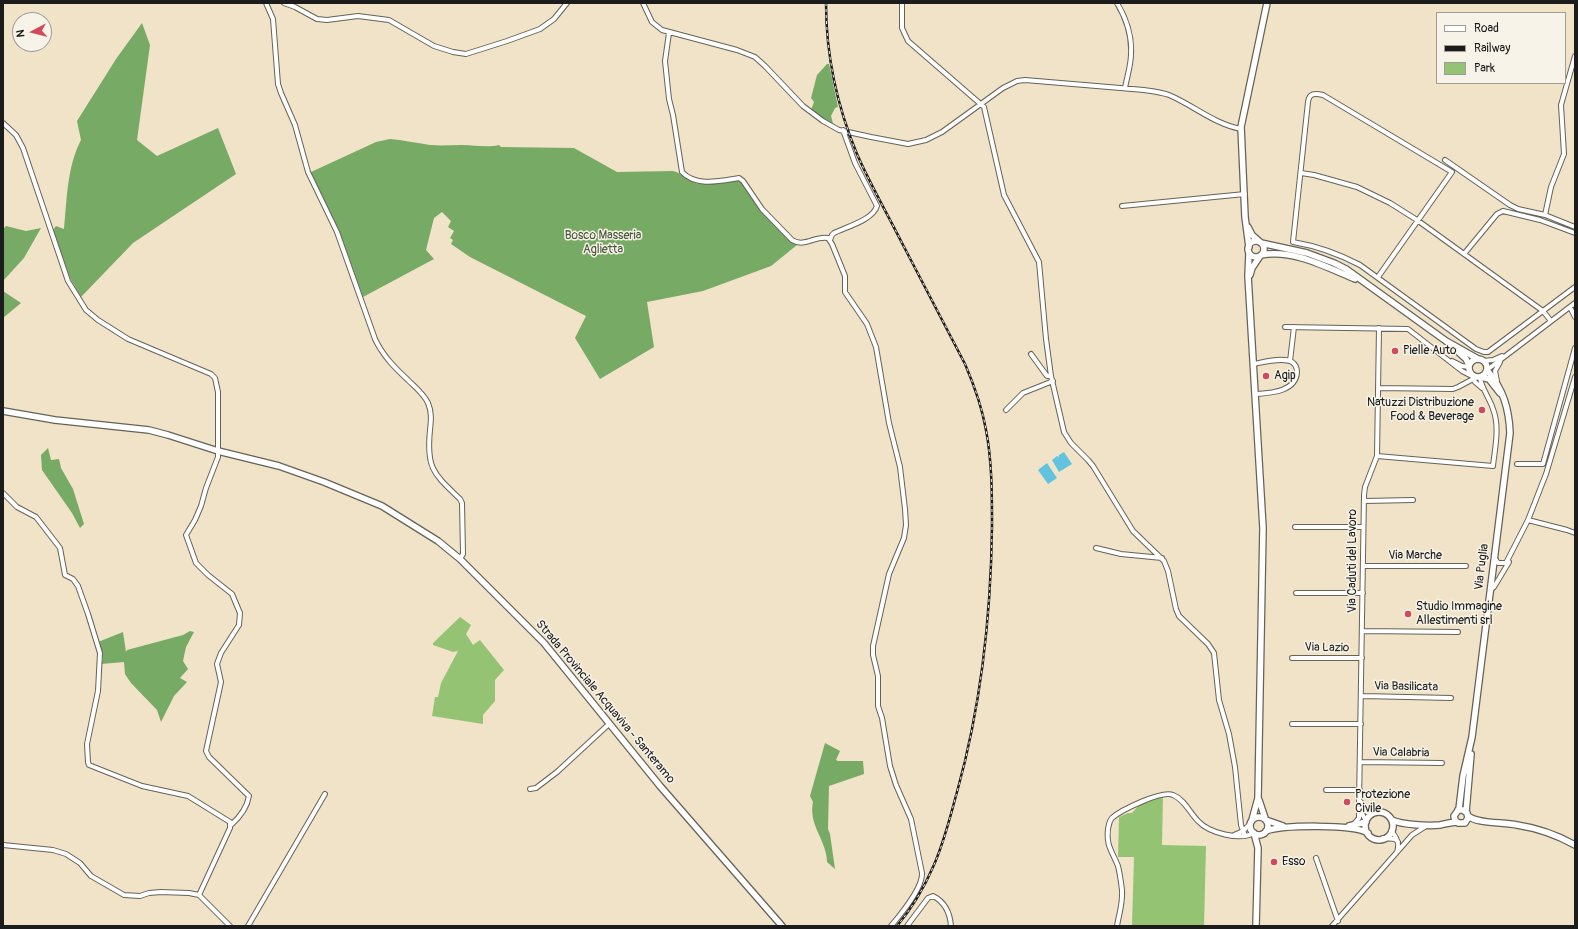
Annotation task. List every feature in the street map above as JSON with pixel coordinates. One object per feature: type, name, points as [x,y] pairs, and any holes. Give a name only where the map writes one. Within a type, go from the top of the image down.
[{"type":"main road","points":[[1256,926],[1258,848],[1254,833],[1250,829],[1258,798],[1263,528],[1248,272],[1249,250],[1245,224],[1241,129],[1267,3]]},
{"type":"main road","points":[[1245,196],[1249,228],[1252,235],[1261,243],[1264,250],[1251,272],[1250,295]]},
{"type":"main road","points":[[1249,250],[1254,242],[1324,258],[1346,269],[1446,341],[1481,360]]},
{"type":"main road","points":[[1249,250],[1253,256],[1276,254],[1300,258],[1363,281]]},
{"type":"main road","name":"Via Puglia","points":[[1446,341],[1466,359],[1473,374],[1489,379],[1504,400]]},
{"type":"main road","points":[[1481,360],[1473,360],[1473,374],[1485,374],[1487,370]]},
{"type":"main road","name":"Via Puglia","points":[[1467,814],[1472,737],[1510,433],[1509,420],[1498,383],[1487,370],[1487,365],[1481,360]]},
{"type":"main road","name":"Strada Provinciale Acquaviva - Santeramo","points":[[3,410],[55,420],[153,431],[218,451],[293,471],[382,506],[438,541],[460,559],[541,639],[660,786],[782,926]]},
{"type":"main road","name":"Via Puglia","points":[[1456,812],[1472,737]]},
{"type":"main road","points":[[1258,798],[1268,827],[1258,848]]},
{"type":"main road","points":[[1429,824],[1442,822],[1456,812],[1463,810],[1476,820],[1533,828],[1575,845]]},
{"type":"main road","points":[[1254,833],[1260,835],[1265,832],[1285,827],[1352,826],[1366,821],[1373,813],[1379,812],[1385,813],[1396,823],[1442,825],[1457,822],[1461,824],[1496,822]]},
{"type":"main road","points":[[1456,812],[1454,818],[1457,822]]},
{"type":"main road","points":[[1465,823],[1467,814]]},
{"type":"main road","points":[[1251,822],[1258,816],[1285,827]]},
{"type":"main road","points":[[1392,820],[1392,830]]},
{"type":"main road","points":[[1366,821],[1368,833]]},
{"type":"main road","points":[[1334,827],[1358,829],[1368,833],[1375,839],[1383,838],[1392,830],[1413,824]]},
{"type":"street","points":[[267,3],[273,19],[280,89],[295,125],[308,172],[337,232],[378,345],[388,360],[424,396],[430,408],[429,459],[437,476],[460,499],[462,503],[463,554],[460,559]]},
{"type":"street","points":[[284,3],[317,19],[327,20],[358,16],[389,20],[434,46],[452,52],[466,54],[540,29],[554,19],[567,3]]},
{"type":"street","points":[[642,3],[652,22],[658,28],[669,33],[737,50],[755,57],[771,71],[807,109],[830,126],[900,143],[920,142],[936,136],[1003,88],[1017,81],[1025,80],[1150,90],[1167,94],[1214,119],[1241,129]]},
{"type":"street","points":[[902,3],[902,28],[908,42],[982,104],[985,111],[1004,195],[1039,262],[1044,323],[1051,376],[1067,439],[1090,462],[1133,531],[1162,558],[1168,570],[1176,609],[1179,616],[1208,644],[1215,656],[1218,693],[1229,734],[1243,831],[1246,836]]},
{"type":"street","points":[[1117,3],[1125,20],[1131,48],[1125,88]]},
{"type":"street","points":[[669,33],[665,61],[668,99],[673,115],[682,172],[688,178],[698,181],[739,178],[743,181],[762,209],[792,240],[799,244],[826,237],[830,240],[845,276],[845,292],[867,324],[876,347],[889,424],[900,467],[906,514],[904,538],[889,574],[873,646],[873,655],[878,670],[878,706],[882,718],[890,766],[910,819],[922,877],[917,889],[891,926]]},
{"type":"street","points":[[1545,215],[1551,187],[1564,154],[1561,105],[1575,56]]},
{"type":"street","points":[[1378,277],[1452,172],[1323,95],[1311,94],[1308,97],[1294,242],[1324,249],[1360,265],[1476,349],[1484,352],[1488,352],[1575,287]]},
{"type":"street","points":[[3,123],[16,135],[23,148],[68,281],[86,310],[98,320],[128,339],[214,376],[216,381],[218,396],[218,457],[201,506],[186,535],[196,563],[208,575],[232,594],[240,613],[239,625],[221,653],[217,664],[221,682],[206,751],[208,757],[249,796],[243,813],[231,825],[199,896]]},
{"type":"street","points":[[830,240],[834,233],[857,223],[875,211],[876,206],[855,163],[843,130]]},
{"type":"street","points":[[1445,160],[1518,209],[1545,215],[1575,227]]},
{"type":"street","points":[[1301,173],[1314,175],[1357,187],[1390,203],[1418,221],[1543,311],[1551,321]]},
{"type":"street","points":[[1122,206],[1245,196]]},
{"type":"street","points":[[1506,210],[1509,204]]},
{"type":"street","points":[[1464,254],[1497,214],[1506,210],[1575,232]]},
{"type":"street","points":[[1487,370],[1575,303]]},
{"type":"street","points":[[1570,307],[1575,317]]},
{"type":"street","points":[[1285,327],[1408,329],[1447,358],[1473,374],[1486,393],[1494,411],[1497,434],[1493,466],[1377,456]]},
{"type":"street","points":[[1290,361],[1294,327]]},
{"type":"street","name":"Via Caduti del Lavoro","points":[[1352,826],[1358,818],[1360,797],[1364,491],[1377,456],[1379,328]]},
{"type":"street","points":[[1517,464],[1543,464],[1575,348]]},
{"type":"street","points":[[1031,354],[1047,376],[1051,376]]},
{"type":"street","points":[[1481,360],[1493,360],[1506,355]]},
{"type":"street","points":[[1498,383],[1495,371],[1496,367],[1506,355]]},
{"type":"street","points":[[1447,358],[1462,371],[1473,374]]},
{"type":"street","points":[[1254,364],[1273,360],[1290,361],[1294,363],[1297,371],[1295,378],[1286,389],[1272,393],[1256,394]]},
{"type":"street","points":[[1378,388],[1453,389],[1458,388],[1473,374]]},
{"type":"street","points":[[1490,590],[1494,587],[1511,559],[1528,520],[1546,474],[1575,377]]},
{"type":"street","points":[[1006,410],[1023,393],[1053,382]]},
{"type":"street","points":[[3,493],[17,507],[36,517],[60,548],[65,574],[73,579],[78,586],[94,630],[100,653],[100,674],[87,744],[88,762],[90,765],[142,786],[188,796],[228,820],[231,825]]},
{"type":"street","points":[[1364,501],[1413,500]]},
{"type":"street","points":[[1528,520],[1575,533]]},
{"type":"street","points":[[1295,527],[1364,527]]},
{"type":"street","points":[[1096,548],[1121,554],[1162,558]]},
{"type":"street","points":[[1494,557],[1498,563],[1506,563],[1515,548]]},
{"type":"street","name":"Via Marche","points":[[1363,566],[1466,566]]},
{"type":"street","points":[[1296,593],[1363,593]]},
{"type":"street","points":[[1363,631],[1458,632]]},
{"type":"street","name":"Via Lazio","points":[[1292,658],[1362,658]]},
{"type":"street","name":"Via Basilicata","points":[[1362,696],[1451,698]]},
{"type":"street","points":[[530,789],[536,788],[558,772],[609,724]]},
{"type":"street","points":[[1292,724],[1361,724]]},
{"type":"street","name":"Via Calabria","points":[[1361,762],[1442,763]]},
{"type":"street","points":[[1326,790],[1360,790]]},
{"type":"street","points":[[248,926],[325,794]]},
{"type":"street","points":[[1117,926],[1121,908],[1122,891],[1118,868],[1107,841],[1109,826],[1113,817],[1160,795],[1171,794],[1178,798],[1203,825],[1220,833],[1246,836],[1256,841]]},
{"type":"street","points":[[1360,797],[1363,808],[1367,812],[1373,813]]},
{"type":"street","points":[[1359,805],[1366,821]]},
{"type":"street","points":[[1234,835],[1243,831],[1251,822]]},
{"type":"street","points":[[1332,926],[1338,921],[1412,835],[1429,824]]},
{"type":"street","points":[[1392,830],[1398,843],[1396,854]]},
{"type":"street","points":[[1246,836],[1254,833]]},
{"type":"street","points":[[1383,838],[1395,839],[1398,843]]},
{"type":"street","points":[[3,844],[53,850],[66,854],[80,863],[92,876],[124,895],[140,896],[149,892],[161,892],[189,893],[199,896],[230,926]]},
{"type":"street","points":[[1316,858],[1338,921]]},
{"type":"street","points":[[907,926],[930,896],[938,899],[948,910],[951,926]]},
{"type":"green space","points":[[142,23],[150,45],[137,140],[157,156],[218,128],[236,174],[133,243],[81,297],[70,278],[53,230],[56,226],[64,229],[70,172],[76,150],[81,140],[77,121],[116,59]]},
{"type":"green space","points":[[827,64],[829,64],[838,107],[835,108],[831,116],[834,127],[811,110],[814,102],[811,98],[817,75]]},
{"type":"green space","name":"Bosco Masseria Aglietta","points":[[390,139],[430,145],[499,145],[501,147],[574,148],[617,172],[673,171],[679,173],[692,182],[699,184],[740,180],[771,221],[788,239],[797,245],[771,266],[703,291],[647,302],[654,347],[600,379],[575,338],[586,316],[470,257],[451,244],[453,240],[450,238],[454,231],[448,227],[451,221],[442,212],[434,218],[426,250],[434,259],[363,297],[339,230],[317,189],[311,172],[376,142]]},
{"type":"green space","points":[[6,226],[26,231],[41,228],[24,258],[3,281],[3,229]]},
{"type":"green space","points":[[3,291],[21,303],[3,318]]},
{"type":"green space","points":[[48,448],[51,460],[59,459],[61,468],[73,489],[84,524],[80,528],[72,513],[42,470],[41,455]]},
{"type":"green space","points":[[460,617],[471,625],[466,634],[473,645],[480,640],[504,670],[495,680],[495,701],[483,715],[483,724],[432,716],[435,697],[438,697],[441,683],[458,651],[453,652],[433,645],[433,643]]},
{"type":"green space","points":[[190,631],[194,632],[186,647],[183,661],[188,669],[180,678],[187,682],[174,696],[161,722],[157,710],[131,683],[125,674],[124,662],[101,664],[103,659],[98,642],[123,632],[126,652],[127,650],[183,635]]},
{"type":"green space","points":[[825,743],[840,751],[836,760],[838,761],[863,761],[864,774],[829,786],[828,829],[835,869],[827,862],[824,847],[815,826],[812,810],[813,802],[810,796]]},
{"type":"green space","points":[[1163,796],[1162,845],[1206,846],[1204,926],[1119,926],[1132,925],[1134,857],[1118,857],[1119,817],[1132,813],[1139,805]]},
{"type":"water","points":[[1064,452],[1072,464],[1059,472],[1052,460],[1057,456],[1059,457],[1059,455]]},
{"type":"water","points":[[1047,463],[1057,478],[1048,484],[1038,470]]},
{"type":"railway","points":[[826,3],[828,41],[834,80],[838,99],[850,136],[873,187],[965,364],[975,388],[982,413],[991,466],[992,526],[987,627],[972,727],[957,792],[937,858],[922,890],[897,926]]},
{"type":"place","name":"Pielle Auto","points":[[1395,351]]},
{"type":"place","name":"Agip","points":[[1266,376]]},
{"type":"place","name":"Natuzzi Distribuzione Food & Beverage","points":[[1482,410]]},
{"type":"place","name":"Studio Immagine Allestimenti srl","points":[[1408,614]]},
{"type":"place","name":"Protezione Civile","points":[[1347,802]]},
{"type":"place","name":"Esso","points":[[1274,862]]}]
